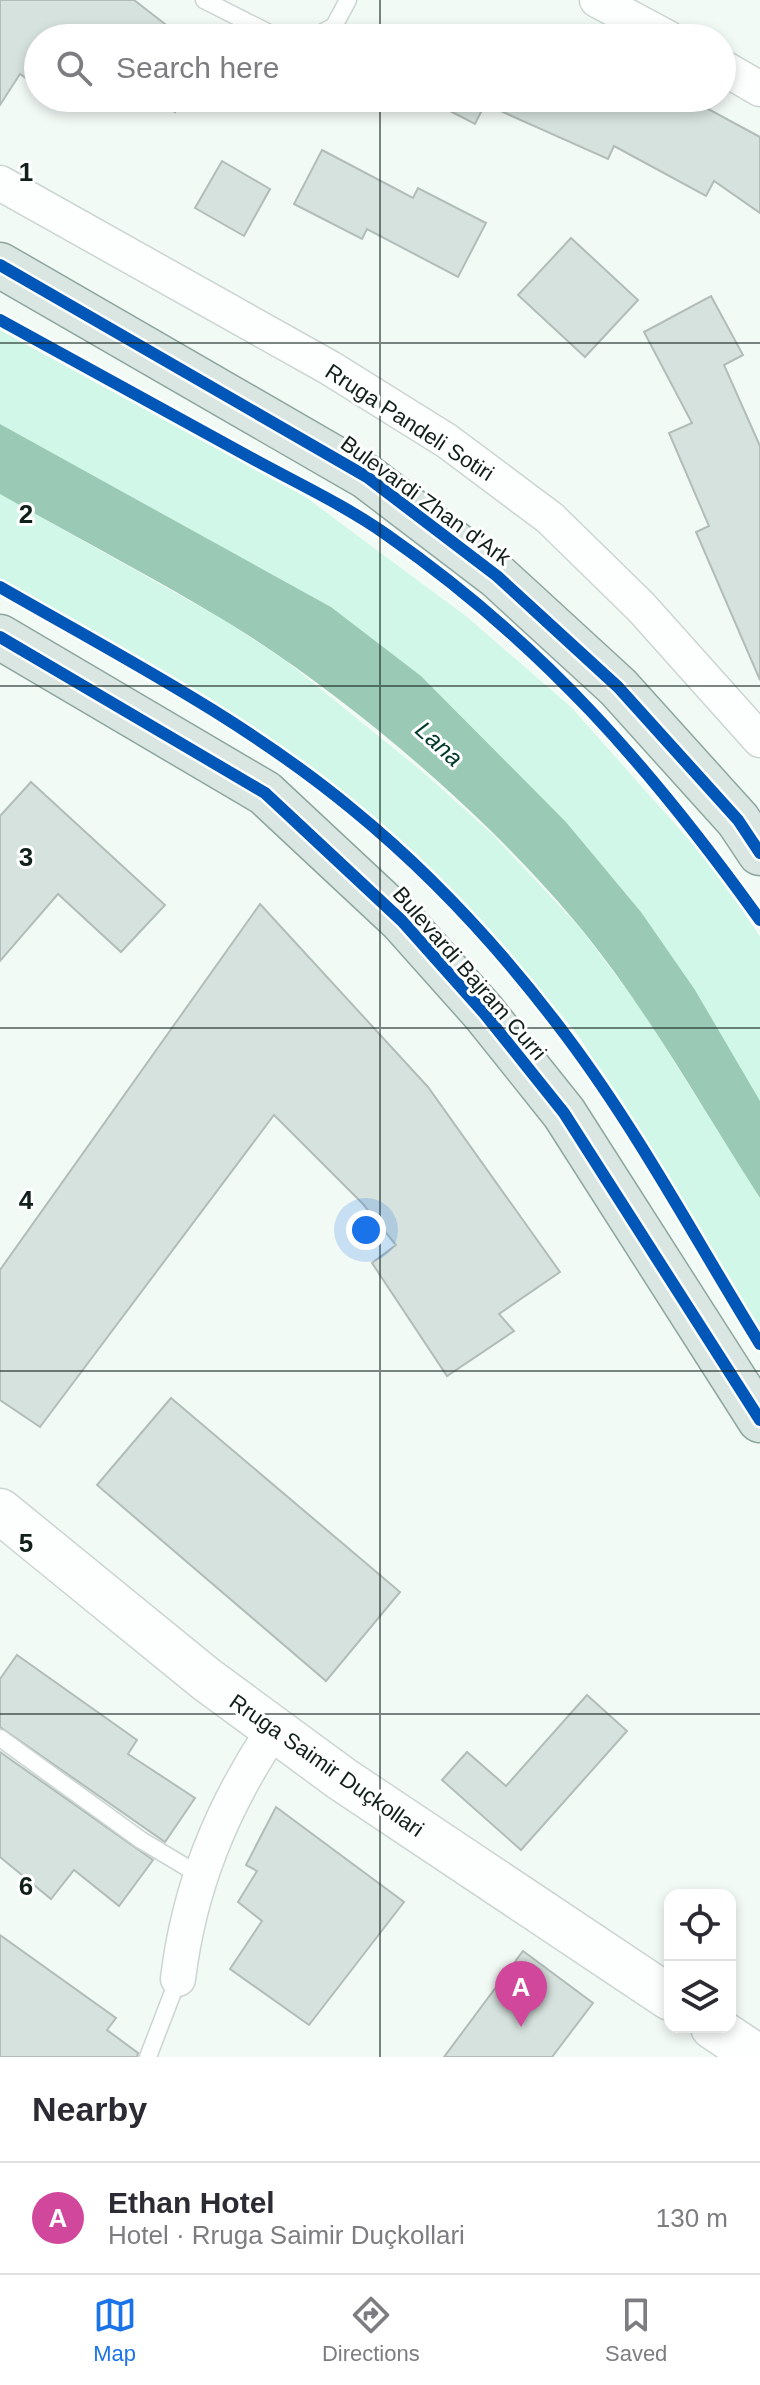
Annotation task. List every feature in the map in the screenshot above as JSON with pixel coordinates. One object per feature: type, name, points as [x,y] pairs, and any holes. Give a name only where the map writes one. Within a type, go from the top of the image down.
[{"type":"main road","name":"Bulevardi Zhan d'Ark","points":[[0,265],[367,477],[497,576],[618,687],[738,820],[760,853]]},
{"type":"main road","name":"Bulevardi Bajram Curri","points":[[0,637],[265,793],[402,921],[484,1013],[564,1113],[760,1420]]},
{"type":"main road","name":"Rruga Saimir Duçkollari","points":[[0,1511],[206,1679],[342,1779],[664,1994]]},
{"type":"main road","points":[[722,2033],[758,2057]]},
{"type":"street","points":[[597,0],[642,24]]},
{"type":"street","points":[[736,75],[760,89]]},
{"type":"street","name":"Rruga Pandeli Sotiri","points":[[0,183],[330,368],[447,441],[550,518],[641,607],[760,740]]},
{"type":"street","points":[[178,1979],[187,1913],[201,1876],[238,1787],[274,1729]]},
{"type":"lane","points":[[204,0],[251,24]]},
{"type":"lane","points":[[335,24],[348,0]]},
{"type":"lane","points":[[0,1738],[141,1840],[201,1876]]},
{"type":"lane","points":[[148,2057],[178,1979]]},
{"type":"shaded area","points":[[0,330],[304,496],[467,617],[571,707],[713,867],[760,937],[760,1101],[641,912],[566,822],[421,676],[331,607],[0,424]]},
{"type":"shaded area","points":[[0,494],[227,622],[286,661],[424,773],[493,835],[580,928],[639,1006],[760,1198],[760,1328],[579,1036],[514,959],[435,875],[354,802],[279,746],[147,662],[0,579]]},
{"type":"water","name":"Lana","points":[[0,424],[331,607],[421,676],[566,822],[641,912],[695,990],[760,1101],[760,1198],[653,1028],[607,963],[547,889],[507,847],[463,804],[369,723],[273,652],[199,605],[0,494]]},
{"type":"building","points":[[0,0],[134,0],[165,24],[24,24],[24,77],[20,74],[0,105]]},
{"type":"building","points":[[452,112],[481,112],[475,124]]},
{"type":"building","points":[[503,112],[714,112],[760,137],[760,213],[714,181],[706,196],[614,146],[608,159]]},
{"type":"building","points":[[322,150],[413,198],[418,188],[486,223],[458,277],[367,229],[362,239],[294,204]]},
{"type":"building","points":[[222,161],[270,189],[244,236],[195,208]]},
{"type":"building","points":[[571,238],[638,300],[585,357],[518,295]]},
{"type":"building","points":[[711,296],[743,355],[724,365],[760,446],[760,680],[696,532],[709,526],[669,433],[692,423],[644,332]]},
{"type":"building","points":[[31,782],[165,905],[121,952],[58,894],[0,961],[0,816]]},
{"type":"building","points":[[260,904],[428,1087],[560,1272],[499,1314],[514,1331],[447,1376],[372,1263],[396,1245],[363,1204],[274,1115],[40,1427],[0,1400],[0,1270]]},
{"type":"building","points":[[171,1398],[400,1592],[326,1681],[97,1485]]},
{"type":"building","points":[[17,1655],[137,1740],[128,1754],[195,1798],[165,1842],[0,1727],[0,1679]]},
{"type":"building","points":[[587,1695],[627,1731],[521,1850],[442,1780],[467,1752],[506,1786]]},
{"type":"building","points":[[0,1752],[153,1860],[119,1906],[74,1870],[51,1899],[0,1857]]},
{"type":"building","points":[[276,1807],[404,1902],[309,2025],[230,1969],[262,1921],[238,1902],[257,1871],[246,1865]]},
{"type":"building","points":[[0,1935],[116,2018],[107,2030],[138,2053],[137,2057],[0,2057]]},
{"type":"building","points":[[523,1951],[593,2003],[552,2057],[444,2057]]},
{"type":"cycle path","points":[[0,265],[367,477],[497,576],[618,687],[738,820],[760,853]]},
{"type":"cycle path","points":[[0,320],[339,505],[443,576],[495,619],[591,711],[678,811],[760,920]]},
{"type":"cycle path","points":[[0,587],[181,691],[269,747],[352,809],[439,888],[519,976],[567,1037],[643,1149],[760,1344]]},
{"type":"cycle path","points":[[0,637],[265,793],[402,921],[484,1013],[564,1113],[760,1420]]},
{"type":"place","name":"Ethan Hotel","points":[[521,2027]]}]
